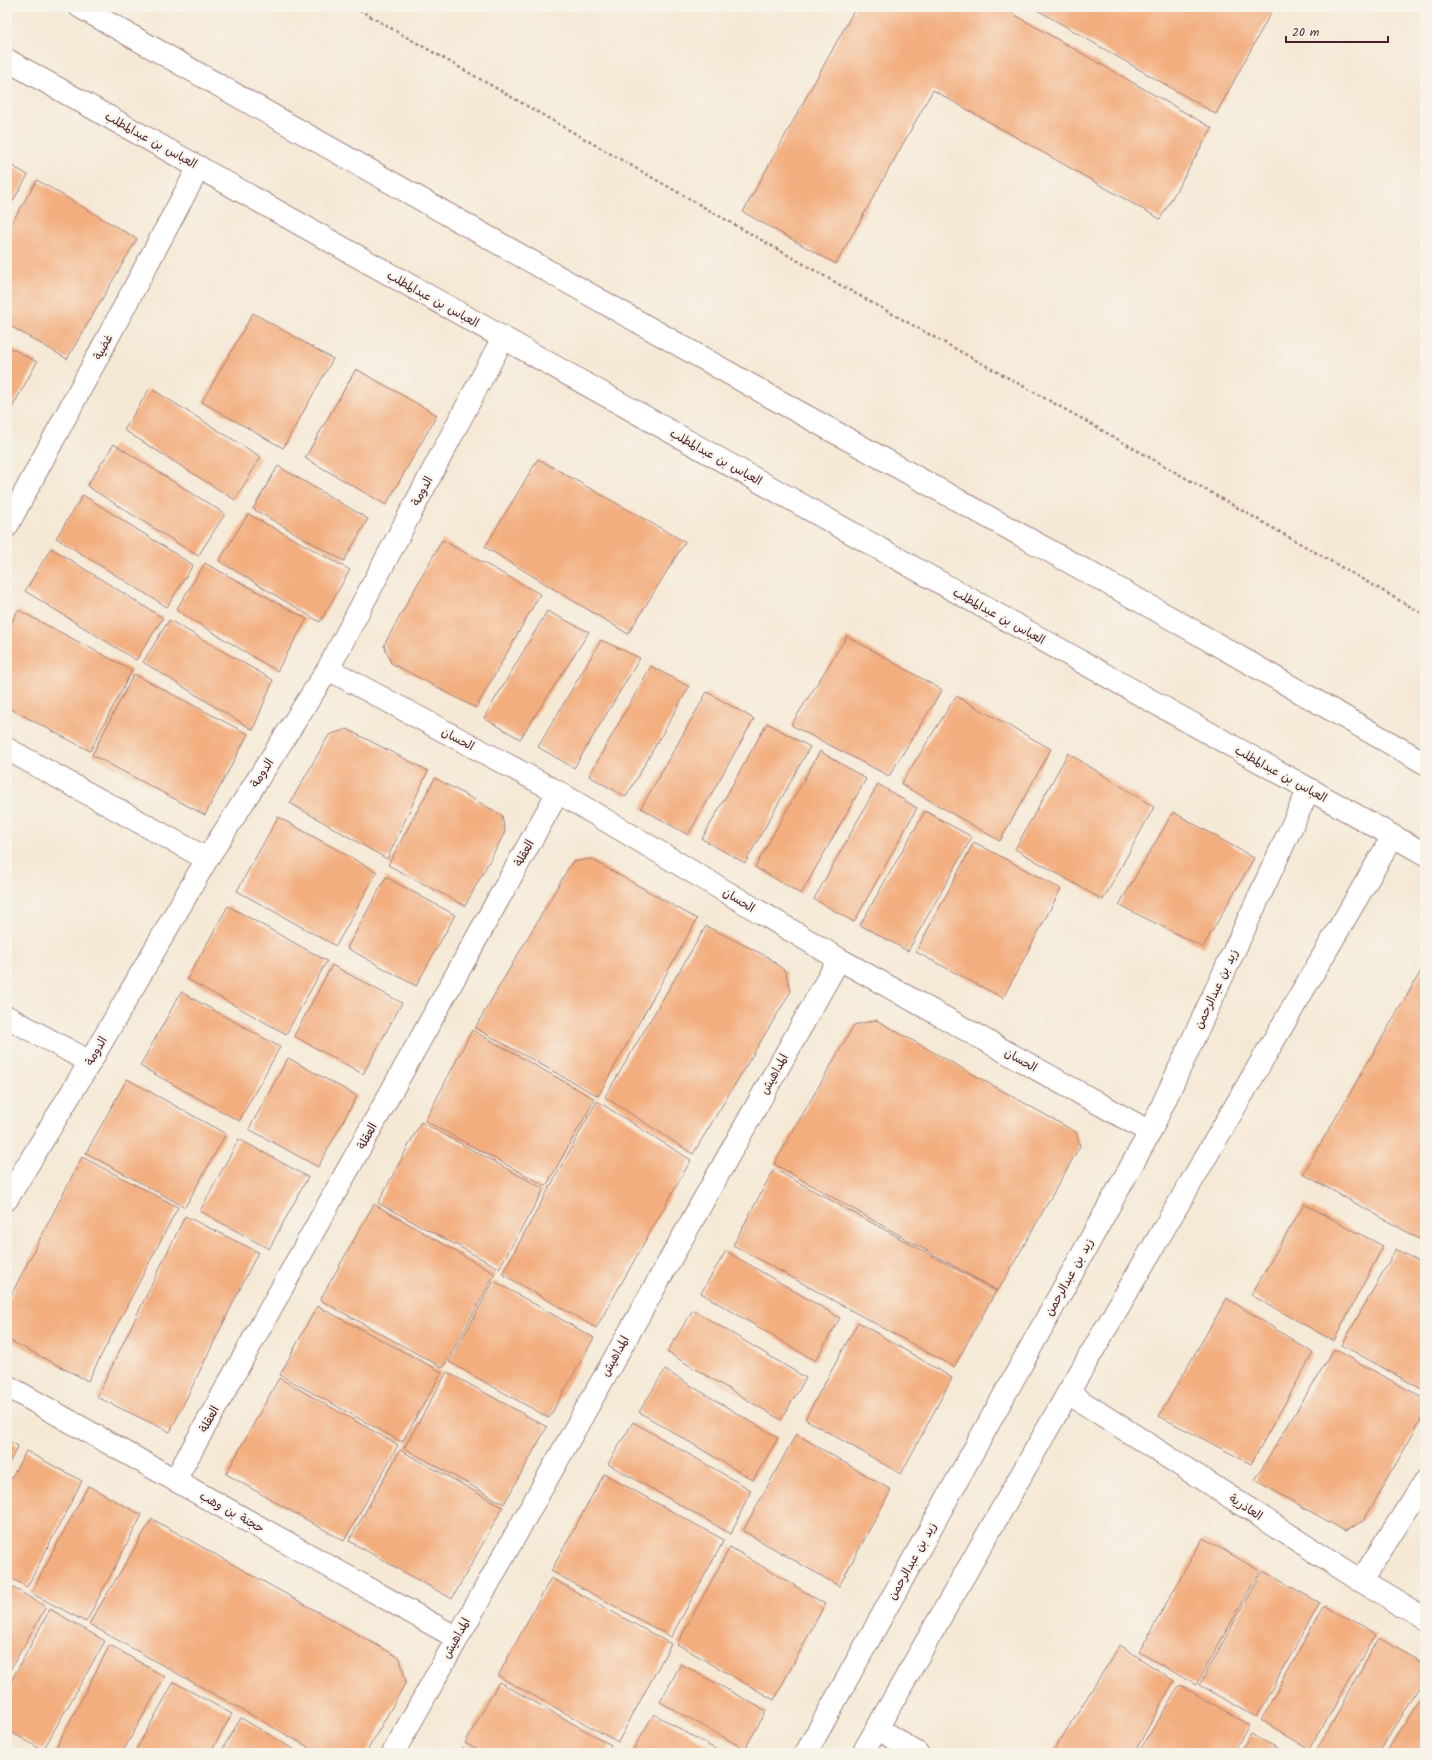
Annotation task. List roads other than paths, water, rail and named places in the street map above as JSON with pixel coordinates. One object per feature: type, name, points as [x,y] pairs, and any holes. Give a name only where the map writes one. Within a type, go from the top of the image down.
[{"type":"street","points":[[80,7],[768,396],[1160,612],[1425,763]]},
{"type":"street","name":"العباس بن عبدالمطلب","points":[[7,60],[1425,854]]},
{"type":"street","name":"غضية","points":[[7,526],[199,167]]},
{"type":"street","name":"الدومة","points":[[7,1199],[90,1062],[207,859],[328,669],[503,338]]},
{"type":"street","name":"الحسان","points":[[328,669],[558,792],[839,959],[1150,1132]]},
{"type":"street","points":[[7,750],[207,859]]},
{"type":"street","name":"زيد بن عبدالرحمن","points":[[806,1753],[1150,1132],[1309,789]]},
{"type":"street","name":"العقلة","points":[[175,1480],[558,792]]},
{"type":"street","points":[[863,1753],[1068,1393],[1393,836]]},
{"type":"street","name":"المداهيش","points":[[393,1753],[839,959]]},
{"type":"street","points":[[7,1017],[90,1062]]},
{"type":"street","name":"حجنة بن وهب","points":[[7,1386],[457,1638]]},
{"type":"street","name":"العاذرية","points":[[1068,1393],[1361,1581],[1425,1619]]},
{"type":"street","points":[[1361,1581],[1425,1481]]},
{"type":"street","points":[[877,1728],[917,1753]]}]
